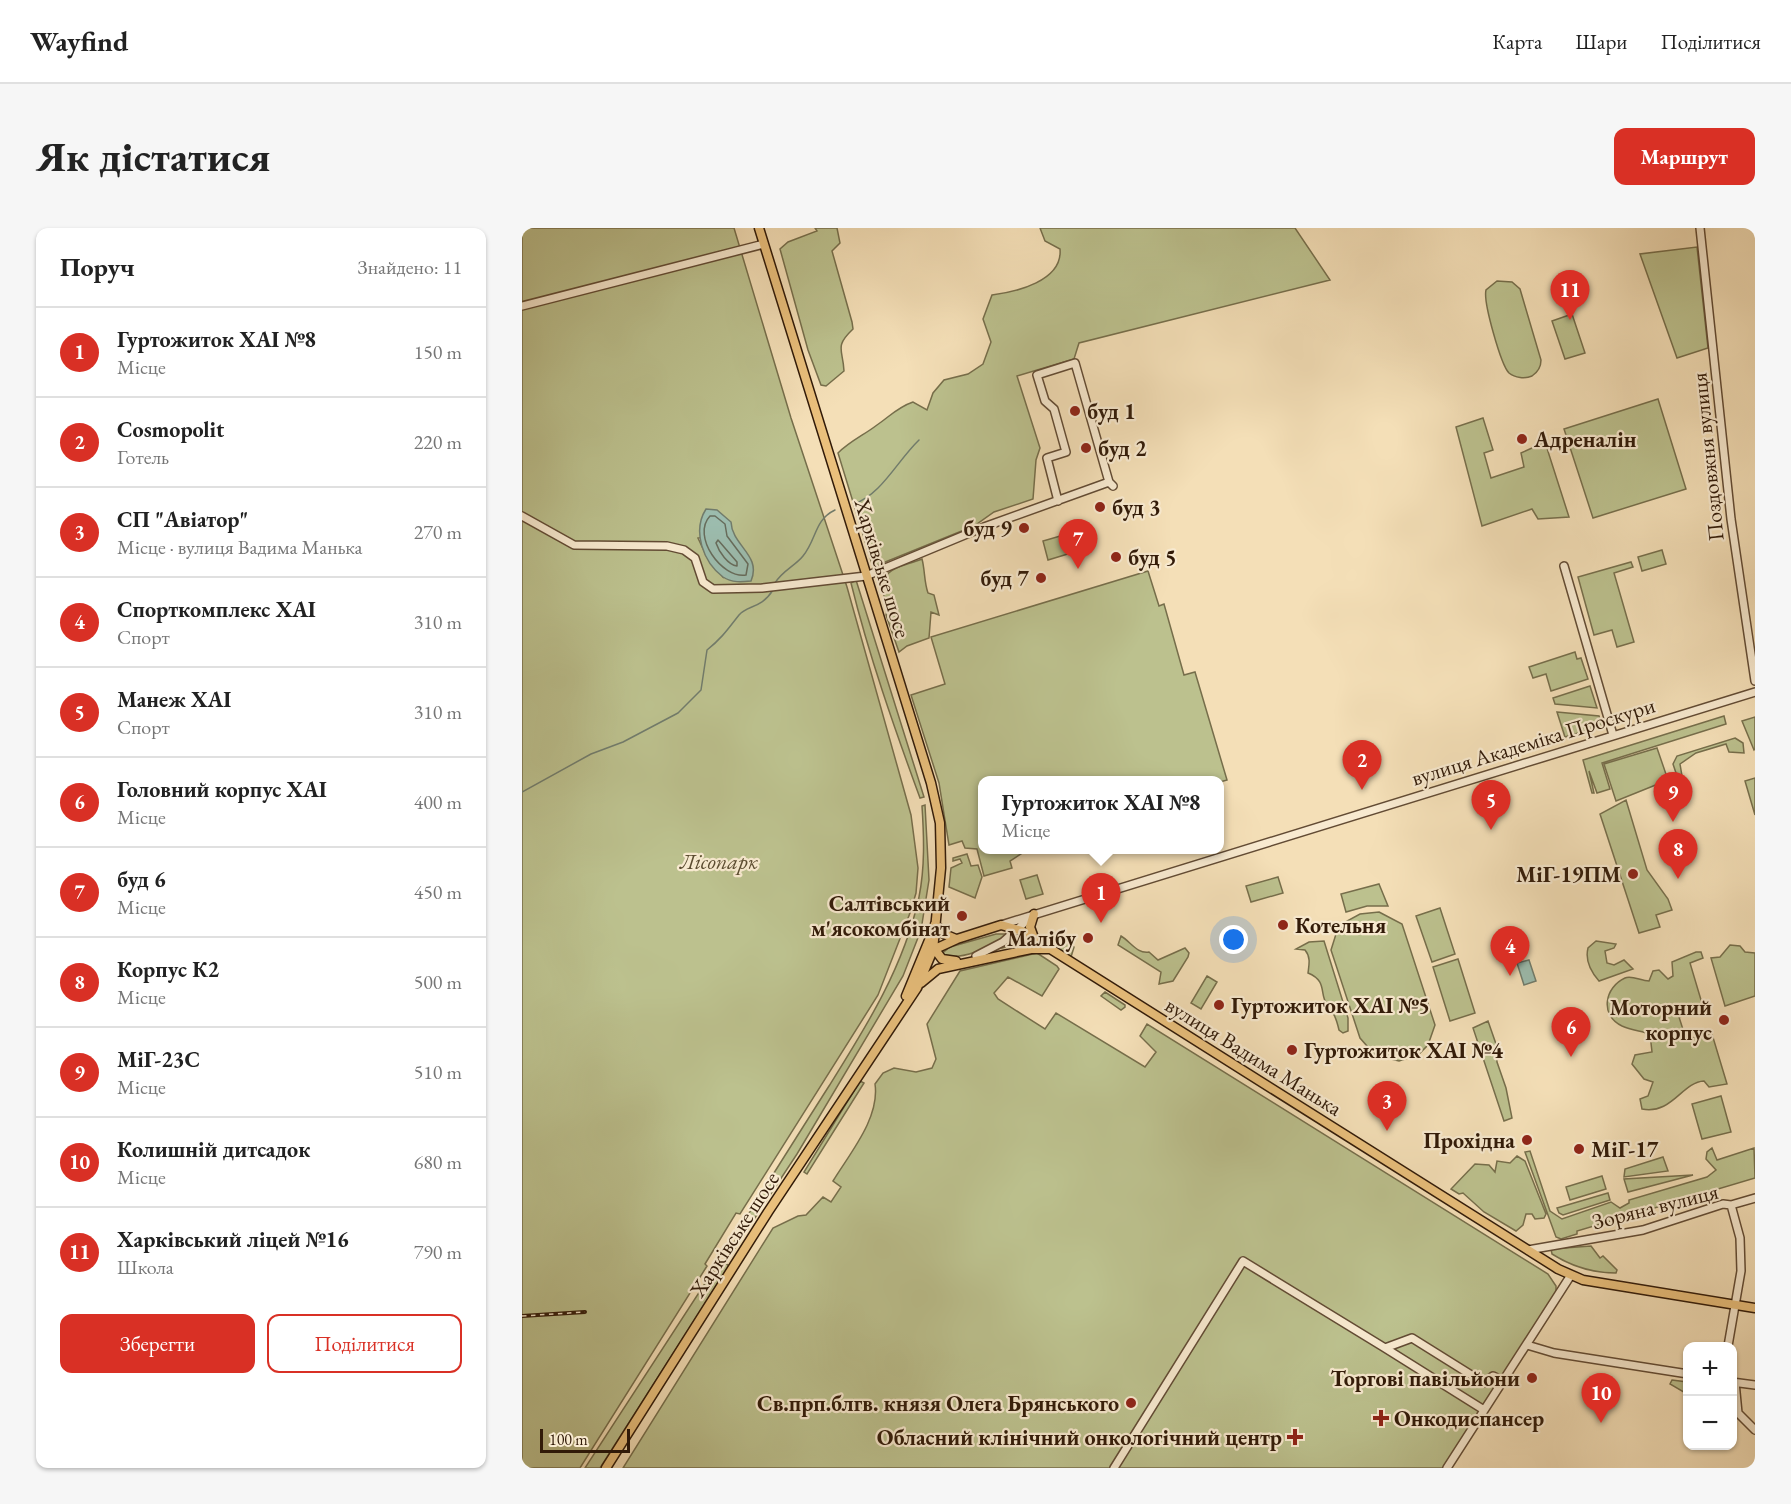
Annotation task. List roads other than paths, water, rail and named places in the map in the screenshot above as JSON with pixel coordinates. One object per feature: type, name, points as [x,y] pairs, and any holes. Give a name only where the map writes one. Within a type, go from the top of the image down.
[{"type":"main road","name":"Харківське шосе","points":[[606,1468],[764,1219],[917,988],[933,951],[941,868],[938,813],[927,769],[759,228]]},
{"type":"main road","points":[[1034,914],[1030,927],[1034,939]]},
{"type":"main road","name":"вулиця Вадима Манька","points":[[1001,925],[1017,929],[1034,939],[1571,1275],[1583,1280],[1755,1308]]},
{"type":"main road","name":"вулиця Академіка Проскури","points":[[918,969],[933,951],[957,939],[1001,925]]},
{"type":"main road","name":"Харківське шосе","points":[[895,1021],[934,928]]},
{"type":"main road","points":[[934,928],[957,939]]},
{"type":"main road","points":[[917,988],[935,971],[956,961],[1030,946],[1048,949]]},
{"type":"main road","points":[[935,971],[1031,949],[1048,949]]},
{"type":"main road","points":[[933,951],[945,961],[956,961]]},
{"type":"street","name":"Поздовжня вулиця","points":[[1700,228],[1731,519],[1755,681]]},
{"type":"street","points":[[522,306],[764,244]]},
{"type":"street","points":[[522,516],[574,545],[668,546],[684,550],[695,558],[703,582],[713,589],[775,587],[866,576],[984,527],[1111,484],[1075,363],[1038,375],[1045,401],[1054,409],[1066,452],[1047,458],[1058,501]]},
{"type":"street","points":[[1564,566],[1613,735]]},
{"type":"street","name":"вулиця Академіка Проскури","points":[[1001,925],[1755,692]]},
{"type":"street","points":[[976,956],[993,949],[1034,914]]},
{"type":"street","name":"Зоряна вулиця","points":[[1528,1250],[1643,1230],[1723,1204],[1731,1205],[1755,1198]]},
{"type":"street","points":[[1729,1342],[1733,1304],[1741,1271],[1740,1238],[1731,1205]]},
{"type":"street","points":[[1114,1468],[1243,1261],[1484,1410]]},
{"type":"street","points":[[1447,1468],[1571,1275]]},
{"type":"street","points":[[1385,1348],[1412,1338],[1484,1383],[1493,1376],[1503,1381]]},
{"type":"street","points":[[1527,1345],[1547,1352],[1683,1373]]},
{"type":"street","points":[[1737,1382],[1755,1385]]},
{"type":"street","points":[[1736,1396],[1738,1413],[1755,1430]]},
{"type":"water","points":[[706,509],[717,510],[731,522],[736,538],[753,564],[751,581],[737,582],[726,579],[716,571],[705,555],[700,527]]},
{"type":"water","points":[[1529,960],[1536,981],[1524,985],[1517,963]]},
{"type":"waterway","points":[[854,504],[873,493],[919,440]]},
{"type":"waterway","points":[[775,583],[808,550],[819,524],[835,510]]},
{"type":"waterway","points":[[522,792],[591,754],[623,742],[678,713],[701,690],[707,650],[742,612],[764,601],[773,590]]},
{"type":"railway","points":[[522,1316],[585,1312]]},
{"type":"place","name":"Харківський ліцей №16","points":[[1570,320]]},
{"type":"place","name":"буд 1","points":[[1075,411]]},
{"type":"place","name":"Адреналін","points":[[1522,439]]},
{"type":"place","name":"буд 2","points":[[1086,448]]},
{"type":"place","name":"буд 3","points":[[1100,507]]},
{"type":"place","name":"буд 9","points":[[1024,528]]},
{"type":"place","name":"буд 5","points":[[1116,557]]},
{"type":"place","name":"буд 6","points":[[1078,569]]},
{"type":"place","name":"буд 7","points":[[1041,578]]},
{"type":"place","name":"Cosmopolit","points":[[1362,790]]},
{"type":"place","name":"МіГ-23С","points":[[1673,822]]},
{"type":"place","name":"Манеж ХАІ","points":[[1491,830]]},
{"type":"place","name":"МіГ-19ПМ","points":[[1633,874]]},
{"type":"place","name":"Корпус К2","points":[[1678,879]]},
{"type":"place","name":"Салтівський м'ясокомбінат","points":[[962,916]]},
{"type":"place","name":"Гуртожиток ХАІ №8","points":[[1101,923]]},
{"type":"place","name":"Котельня","points":[[1283,925]]},
{"type":"place","name":"Малібу","points":[[1088,938]]},
{"type":"place","name":"Спорткомплекс ХАІ","points":[[1510,976]]},
{"type":"place","name":"Гуртожиток ХАІ №5","points":[[1219,1005]]},
{"type":"place","name":"Моторний корпус","points":[[1724,1020]]},
{"type":"place","name":"Гуртожиток ХАІ №4","points":[[1292,1050]]},
{"type":"place","name":"Головний корпус ХАІ","points":[[1571,1057]]},
{"type":"place","name":"СП \"Авіатор\"","points":[[1387,1131]]},
{"type":"place","name":"Прохідна","points":[[1527,1140]]},
{"type":"place","name":"МіГ-17","points":[[1579,1149]]},
{"type":"place","name":"Торгові павільйони","points":[[1532,1378]]},
{"type":"place","name":"Cв.прп.блгв. князя Олега Брянського","points":[[1131,1403]]},
{"type":"place","name":"Онкодиспансер","points":[[1381,1418]]},
{"type":"place","name":"Колишній дитсадок","points":[[1601,1423]]},
{"type":"place","name":"Обласний клінічний онкологічний центр","points":[[1295,1437]]},
{"type":"park label","name":"Лісопарк","points":[[719,861]]}]
